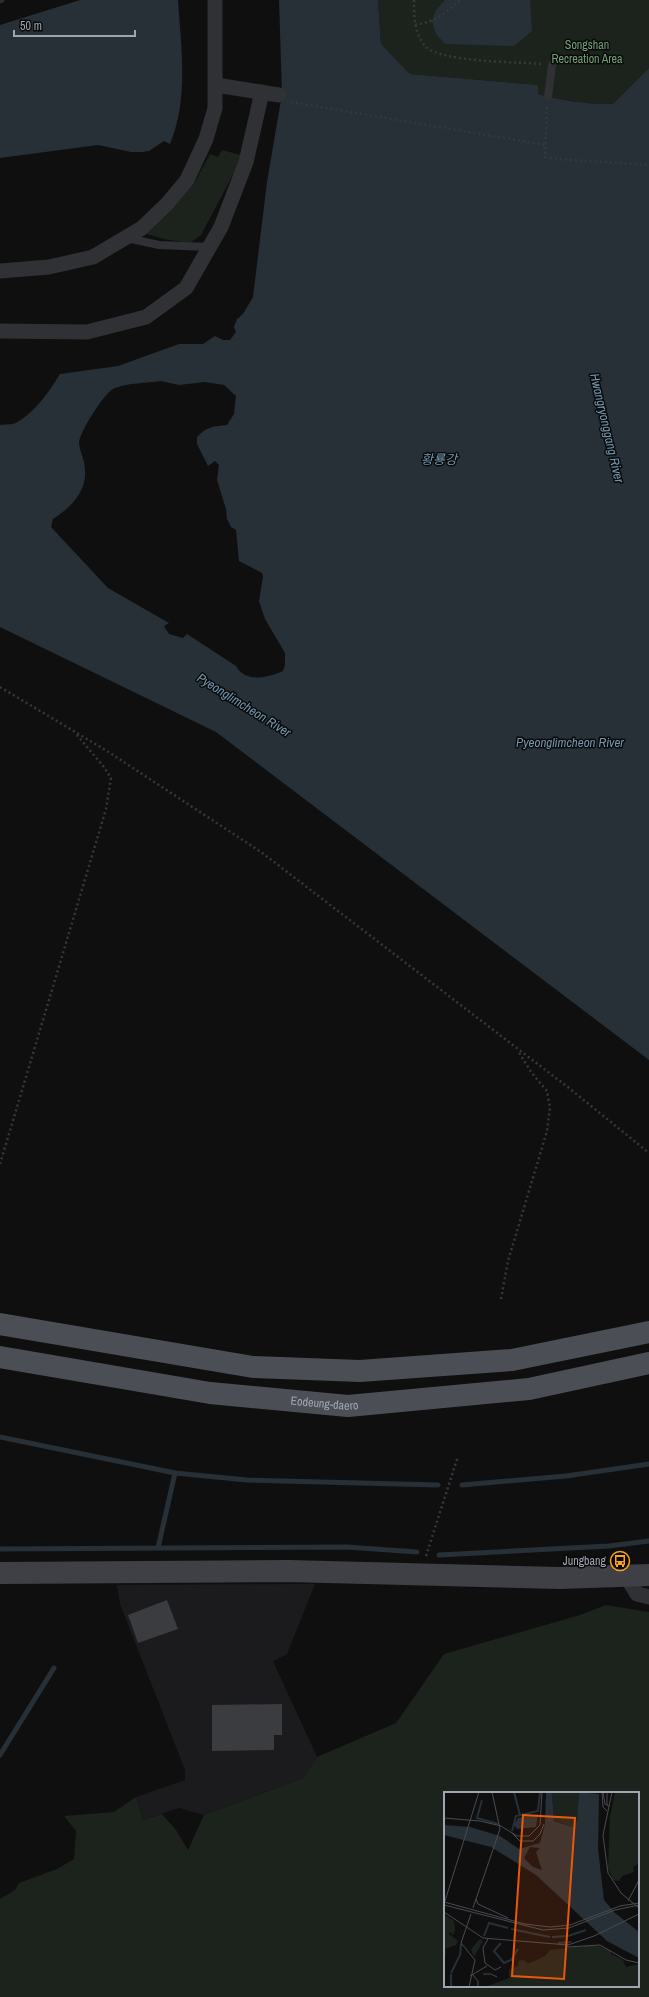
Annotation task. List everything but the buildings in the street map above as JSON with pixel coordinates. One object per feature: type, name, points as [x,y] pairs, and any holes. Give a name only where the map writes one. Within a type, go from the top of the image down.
[{"type":"main road","points":[[0,1324],[253,1366],[360,1371],[512,1360],[649,1332]]},
{"type":"main road","name":"Eodeung-daero","points":[[0,1357],[210,1393],[348,1406],[528,1389],[649,1363]]},
{"type":"main road","points":[[0,1573],[289,1571],[559,1578],[649,1575]]},
{"type":"street","points":[[0,271],[49,267],[94,257],[142,228],[167,204],[187,180],[206,139],[215,108],[215,0]]},
{"type":"street","points":[[216,85],[279,95]]},
{"type":"street","points":[[0,331],[87,332],[146,317],[186,288],[221,227],[246,162],[262,92]]},
{"type":"street","points":[[626,1576],[637,1594],[649,1597]]},
{"type":"lane","points":[[548,97],[552,65]]},
{"type":"lane","points":[[126,237],[159,245],[209,248]]},
{"type":"path","points":[[414,0],[415,25],[427,47],[451,57],[552,65]]},
{"type":"path","points":[[415,25],[432,22],[444,15],[460,0]]},
{"type":"path","points":[[279,95],[288,101],[546,145]]},
{"type":"path","points":[[548,97],[545,156],[558,159],[649,165]]},
{"type":"path","points":[[0,688],[107,751],[261,852],[517,1049],[649,1153]]},
{"type":"path","points":[[0,1164],[106,809],[110,778],[104,767],[74,732]]},
{"type":"path","points":[[501,1299],[508,1261],[547,1132],[550,1108],[547,1091],[531,1072],[517,1049]]},
{"type":"path","points":[[420,1575],[458,1456]]},
{"type":"shaded area","points":[[315,1584],[287,1654],[273,1661],[317,1757],[303,1778],[204,1815],[179,1808],[143,1820],[136,1797],[185,1780],[185,1770],[120,1604],[117,1585]]},
{"type":"green space","name":"Songshan Recreation Area","points":[[378,0],[649,0],[649,68],[613,104],[575,102],[557,99],[538,94],[538,85],[410,74],[381,44]]},
{"type":"green space","points":[[222,150],[241,155],[239,163],[201,235],[190,243],[163,239],[147,234],[170,212],[195,182],[210,154],[218,157]]},
{"type":"green space","points":[[606,1605],[649,1612],[649,1997],[0,1997],[0,1899],[15,1890],[19,1883],[57,1869],[74,1859],[76,1831],[64,1816],[114,1812],[136,1797],[143,1820],[162,1814],[176,1830],[188,1850],[204,1815],[303,1778],[317,1757],[396,1723],[444,1654],[580,1615]]},
{"type":"water","points":[[80,0],[178,0],[182,54],[182,91],[176,127],[170,144],[164,141],[149,151],[142,152],[131,152],[98,145],[0,158],[0,25]]},
{"type":"water","name":"황룡강","points":[[279,0],[378,0],[381,44],[410,74],[538,85],[538,94],[557,99],[575,102],[613,104],[649,68],[649,1060],[216,732],[0,627],[0,425],[16,423],[29,413],[46,395],[60,374],[118,366],[179,344],[203,344],[215,336],[223,340],[230,340],[236,332],[234,327],[237,319],[243,314],[253,297],[267,182],[282,94]],"holes":[[[161,381],[179,385],[205,382],[224,385],[236,396],[234,414],[227,425],[207,429],[197,437],[197,444],[208,466],[215,461],[219,465],[217,480],[226,509],[227,519],[231,527],[236,530],[239,561],[262,573],[263,577],[259,601],[265,619],[285,653],[285,665],[283,671],[271,676],[257,678],[245,675],[236,666],[187,634],[183,638],[169,634],[164,626],[169,623],[108,588],[51,527],[53,519],[76,499],[83,485],[85,478],[85,467],[79,443],[80,438],[93,413],[105,396],[115,388],[132,384]]]},
{"type":"water","points":[[445,0],[530,0],[532,31],[514,46],[445,44],[436,34],[432,21],[436,10]]},
{"type":"waterway","points":[[0,1437],[175,1473],[247,1480],[438,1485]]},
{"type":"waterway","points":[[462,1485],[566,1476],[649,1464]]},
{"type":"waterway","points":[[158,1548],[175,1473]]},
{"type":"waterway","points":[[439,1555],[609,1546],[649,1541]]},
{"type":"waterway","points":[[0,1549],[347,1547],[417,1552]]},
{"type":"waterway","points":[[0,1755],[54,1668]]},
{"type":"place","name":"Jungbang","points":[[620,1561]]},
{"type":"water label","name":"Hwangryonggang River","points":[[607,428]]},
{"type":"water label","name":"Pyeonglimcheon River","points":[[244,705]]},
{"type":"water label","name":"Pyeonglimcheon River","points":[[570,742]]}]
